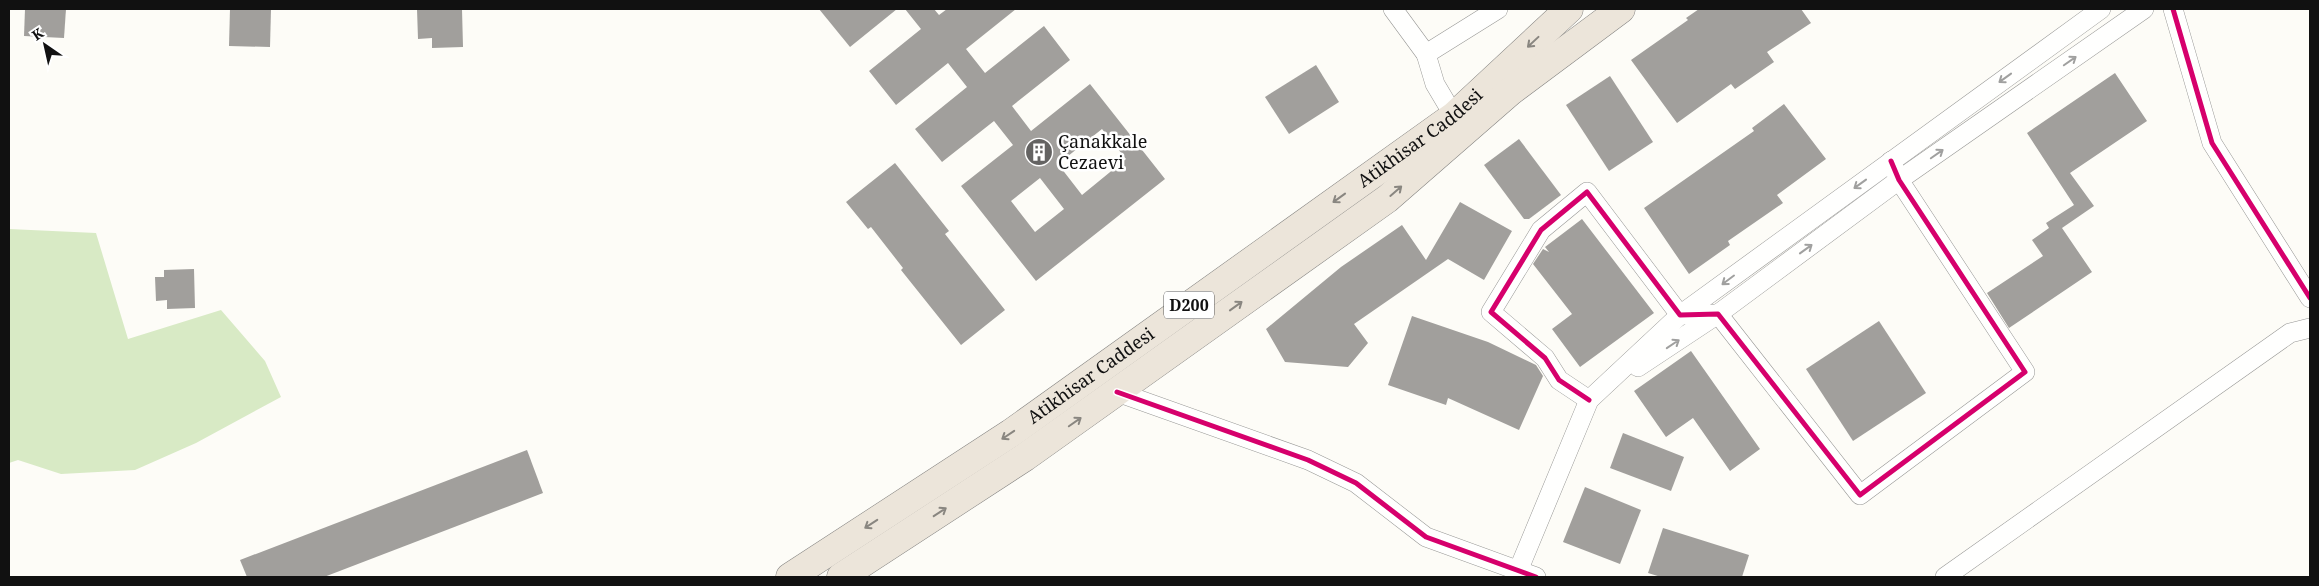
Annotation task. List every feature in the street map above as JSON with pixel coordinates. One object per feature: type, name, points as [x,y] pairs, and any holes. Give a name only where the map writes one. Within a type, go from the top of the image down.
[{"type":"highway","name":"Atikhisar Caddesi","points":[[790,577],[1011,434],[1454,116],[1569,9]]},
{"type":"highway","name":"Atikhisar Caddesi","points":[[841,577],[1025,457],[1387,199],[1511,91],[1621,9]]},
{"type":"highway","points":[[1284,238],[1301,259]]},
{"type":"street","points":[[1393,9],[1426,54],[1435,84],[1454,116]]},
{"type":"street","points":[[1426,54],[1498,9]]},
{"type":"street","points":[[1518,571],[1589,400],[1680,315],[2101,9]]},
{"type":"street","points":[[1589,400],[1718,314],[1899,180],[2144,9]]},
{"type":"street","points":[[2174,9],[2212,143],[2310,298]]},
{"type":"street","points":[[1718,314],[1860,495],[1984,404],[2024,372],[1899,180],[1892,162]]},
{"type":"street","points":[[1589,400],[1559,380],[1545,358],[1491,312],[1541,230],[1587,192],[1680,315]]},
{"type":"street","points":[[1680,315],[1718,314]]},
{"type":"street","points":[[1945,577],[2290,333],[2310,328]]},
{"type":"street","points":[[1117,392],[1308,460],[1356,483],[1426,537],[1536,577]]},
{"type":"green space","points":[[9,229],[96,233],[128,339],[221,310],[265,361],[281,397],[196,443],[135,470],[61,474],[18,460],[9,463]]},
{"type":"building","points":[[25,9],[66,9],[64,38],[24,36]]},
{"type":"building","points":[[230,9],[271,9],[270,47],[229,46]]},
{"type":"building","points":[[417,9],[462,9],[463,47],[432,48],[432,38],[418,39]]},
{"type":"building","points":[[819,9],[897,9],[850,47]]},
{"type":"building","name":"Çanakkale Cezaevi","points":[[905,9],[934,9],[939,15],[947,9],[1016,9],[966,49],[985,73],[1044,26],[1070,60],[1012,106],[1031,131],[1090,84],[1165,179],[1036,281],[961,186],[1013,145],[994,121],[942,162],[915,129],[967,87],[948,63],[896,105],[869,71],[921,29]],"holes":[[[1102,129],[1126,159],[1082,195],[1058,164]],[[1040,178],[1064,209],[1035,232],[1011,201]]]},
{"type":"building","points":[[1699,9],[1801,9],[1811,23],[1767,52],[1774,62],[1735,89],[1731,84],[1677,123],[1631,60],[1688,20],[1686,18]]},
{"type":"building","points":[[1316,65],[1339,102],[1289,134],[1265,97]]},
{"type":"building","points":[[2115,73],[2147,121],[2070,173],[2094,206],[2062,228],[2092,272],[2009,328],[1987,293],[2043,256],[2032,240],[2049,228],[2046,223],[2074,205],[2027,133]]},
{"type":"building","points":[[1610,76],[1653,142],[1609,171],[1566,105]]},
{"type":"building","points":[[1784,104],[1826,159],[1777,195],[1783,203],[1728,241],[1730,245],[1689,274],[1644,208],[1754,131],[1752,128]]},
{"type":"building","points":[[1519,139],[1561,195],[1529,219],[1524,219],[1484,165]]},
{"type":"building","points":[[895,163],[949,231],[945,234],[1005,310],[961,345],[901,270],[903,268],[871,227],[868,229],[846,202]]},
{"type":"building","points":[[1460,202],[1512,231],[1484,280],[1448,259],[1354,324],[1368,343],[1348,367],[1285,362],[1266,329],[1341,267],[1402,225],[1426,260]]},
{"type":"building","points":[[1582,219],[1654,313],[1580,367],[1552,329],[1572,314],[1533,264],[1543,249],[1549,252],[1545,247]]},
{"type":"building","points":[[194,269],[195,308],[167,309],[167,300],[156,301],[155,277],[164,277],[164,270]]},
{"type":"building","points":[[1412,316],[1488,342],[1536,365],[1543,376],[1519,430],[1448,398],[1446,405],[1388,385]]},
{"type":"building","points":[[1879,321],[1926,393],[1853,441],[1806,369]]},
{"type":"building","points":[[1691,351],[1760,449],[1730,471],[1693,418],[1666,437],[1634,391]]},
{"type":"building","points":[[1623,433],[1684,457],[1671,491],[1610,468]]},
{"type":"building","points":[[527,450],[543,493],[324,577],[247,577],[240,560]]},
{"type":"building","points":[[1585,487],[1641,510],[1620,564],[1563,542]]},
{"type":"building","points":[[1663,528],[1749,555],[1742,577],[1661,577],[1648,573]]},
{"type":"cycle path","points":[[2173,9],[2212,143],[2310,298]]},
{"type":"cycle path","points":[[1589,400],[1559,380],[1545,358],[1491,312],[1541,230],[1587,192],[1680,315],[1718,314],[1860,495],[2025,372],[1899,180],[1891,161]]},
{"type":"cycle path","points":[[1117,392],[1308,460],[1356,483],[1426,537],[1536,577]]},
{"type":"place","name":"Çanakkale Cezaevi","points":[[1039,152]]}]
